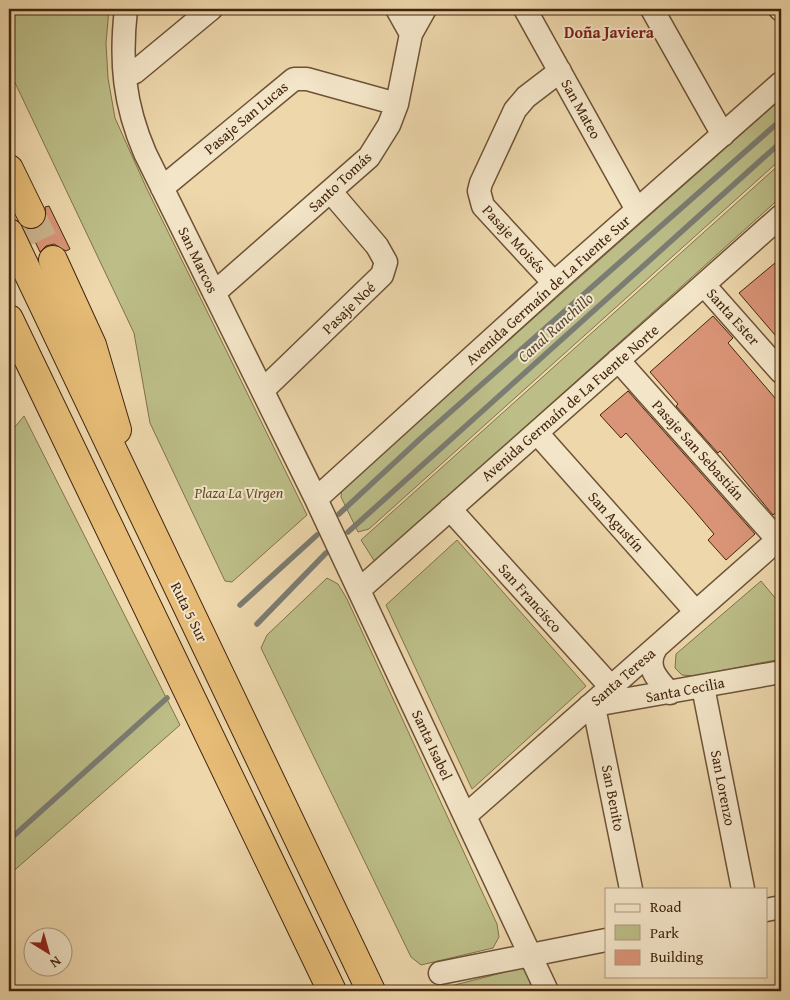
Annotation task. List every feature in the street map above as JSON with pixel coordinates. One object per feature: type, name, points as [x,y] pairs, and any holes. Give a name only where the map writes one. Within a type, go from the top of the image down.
[{"type":"highway","points":[[9,169],[31,214]]},
{"type":"highway","name":"Ruta 5 Sur","points":[[9,233],[145,522],[371,991]]},
{"type":"highway","points":[[53,260],[92,345],[145,522]]},
{"type":"highway","points":[[9,319],[332,991]]},
{"type":"street","name":"San Marcos","points":[[126,9],[122,41],[126,98],[137,133],[162,188],[316,499]]},
{"type":"street","points":[[125,77],[135,72],[211,9]]},
{"type":"street","points":[[397,9],[411,34]]},
{"type":"street","name":"Santo Tomás","points":[[214,293],[331,192],[369,156],[389,125],[397,104],[411,34],[425,9]]},
{"type":"street","name":"San Mateo","points":[[525,9],[637,210]]},
{"type":"street","points":[[652,9],[723,134]]},
{"type":"street","name":"Pasaje Moisés","points":[[554,283],[483,206],[479,191],[515,110],[526,97],[560,71]]},
{"type":"street","name":"Pasaje San Lucas","points":[[162,188],[294,79],[307,79],[397,104]]},
{"type":"street","name":"Avenida Germaín de La Fuente Sur","points":[[316,499],[554,283],[781,83]]},
{"type":"street","name":"Pasaje Noé","points":[[263,390],[382,275],[386,262],[377,246],[331,192]]},
{"type":"street","name":"Avenida Germaín de La Fuente Norte","points":[[359,590],[781,216]]},
{"type":"street","name":"Santa Ester","points":[[704,285],[781,372]]},
{"type":"street","name":"Pasaje San Sebastián","points":[[618,360],[780,539]]},
{"type":"street","name":"San Agustín","points":[[537,432],[696,612]]},
{"type":"street","name":"Santa Isabel","points":[[316,499],[547,991]]},
{"type":"street","name":"San Francisco","points":[[450,508],[611,687]]},
{"type":"street","name":"Santa Teresa","points":[[465,816],[780,539]]},
{"type":"street","points":[[656,648],[652,654],[652,671],[670,693]]},
{"type":"street","name":"Santa Cecilia","points":[[592,706],[781,672]]},
{"type":"street","name":"San Lorenzo","points":[[704,687],[743,888]]},
{"type":"street","name":"San Benito","points":[[592,706],[631,888]]},
{"type":"street","points":[[768,910],[781,907]]},
{"type":"street","points":[[440,973],[605,940]]},
{"type":"green space","name":"Plaza La Virgen","points":[[25,9],[109,9],[106,43],[108,78],[115,118],[146,187],[307,515],[232,582],[225,581],[150,423],[134,333],[9,70],[9,19]]},
{"type":"green space","points":[[781,99],[781,159],[369,529],[358,532],[341,497],[342,488]]},
{"type":"green space","points":[[781,163],[781,197],[375,562],[361,540]]},
{"type":"green space","points":[[24,416],[180,725],[9,875],[9,434]]},
{"type":"green space","points":[[457,540],[586,686],[472,789],[386,605]]},
{"type":"green space","points":[[327,578],[338,584],[347,599],[497,924],[499,937],[493,948],[421,965],[411,957],[261,648],[267,635]]},
{"type":"green space","points":[[761,581],[781,605],[781,659],[694,676],[682,675],[675,668],[676,654]]},
{"type":"green space","points":[[525,967],[537,991],[434,991],[435,990]]},
{"type":"building","points":[[49,206],[70,249],[66,251],[54,244],[46,246],[40,252],[29,229],[37,228],[44,223],[46,216],[45,207]]},
{"type":"building","points":[[781,258],[781,342],[739,293]]},
{"type":"building","points":[[713,316],[733,338],[728,343],[781,405],[781,508],[773,515],[720,451],[718,453],[676,406],[678,404],[650,372]]},
{"type":"building","points":[[628,391],[755,534],[726,560],[708,540],[714,534],[692,508],[626,433],[621,438],[600,415]]},
{"type":"waterway","points":[[339,514],[421,438],[781,120]]},
{"type":"waterway","name":"Canal Ranchillo","points":[[348,532],[781,142]]},
{"type":"waterway","points":[[240,605],[317,535]]},
{"type":"waterway","name":"Canal Ranchillo","points":[[257,624],[326,553]]},
{"type":"waterway","points":[[9,840],[167,698]]},
{"type":"tunnel","points":[[31,214],[53,260]]},
{"type":"district","name":"Doña Javiera","points":[[609,32]]}]
